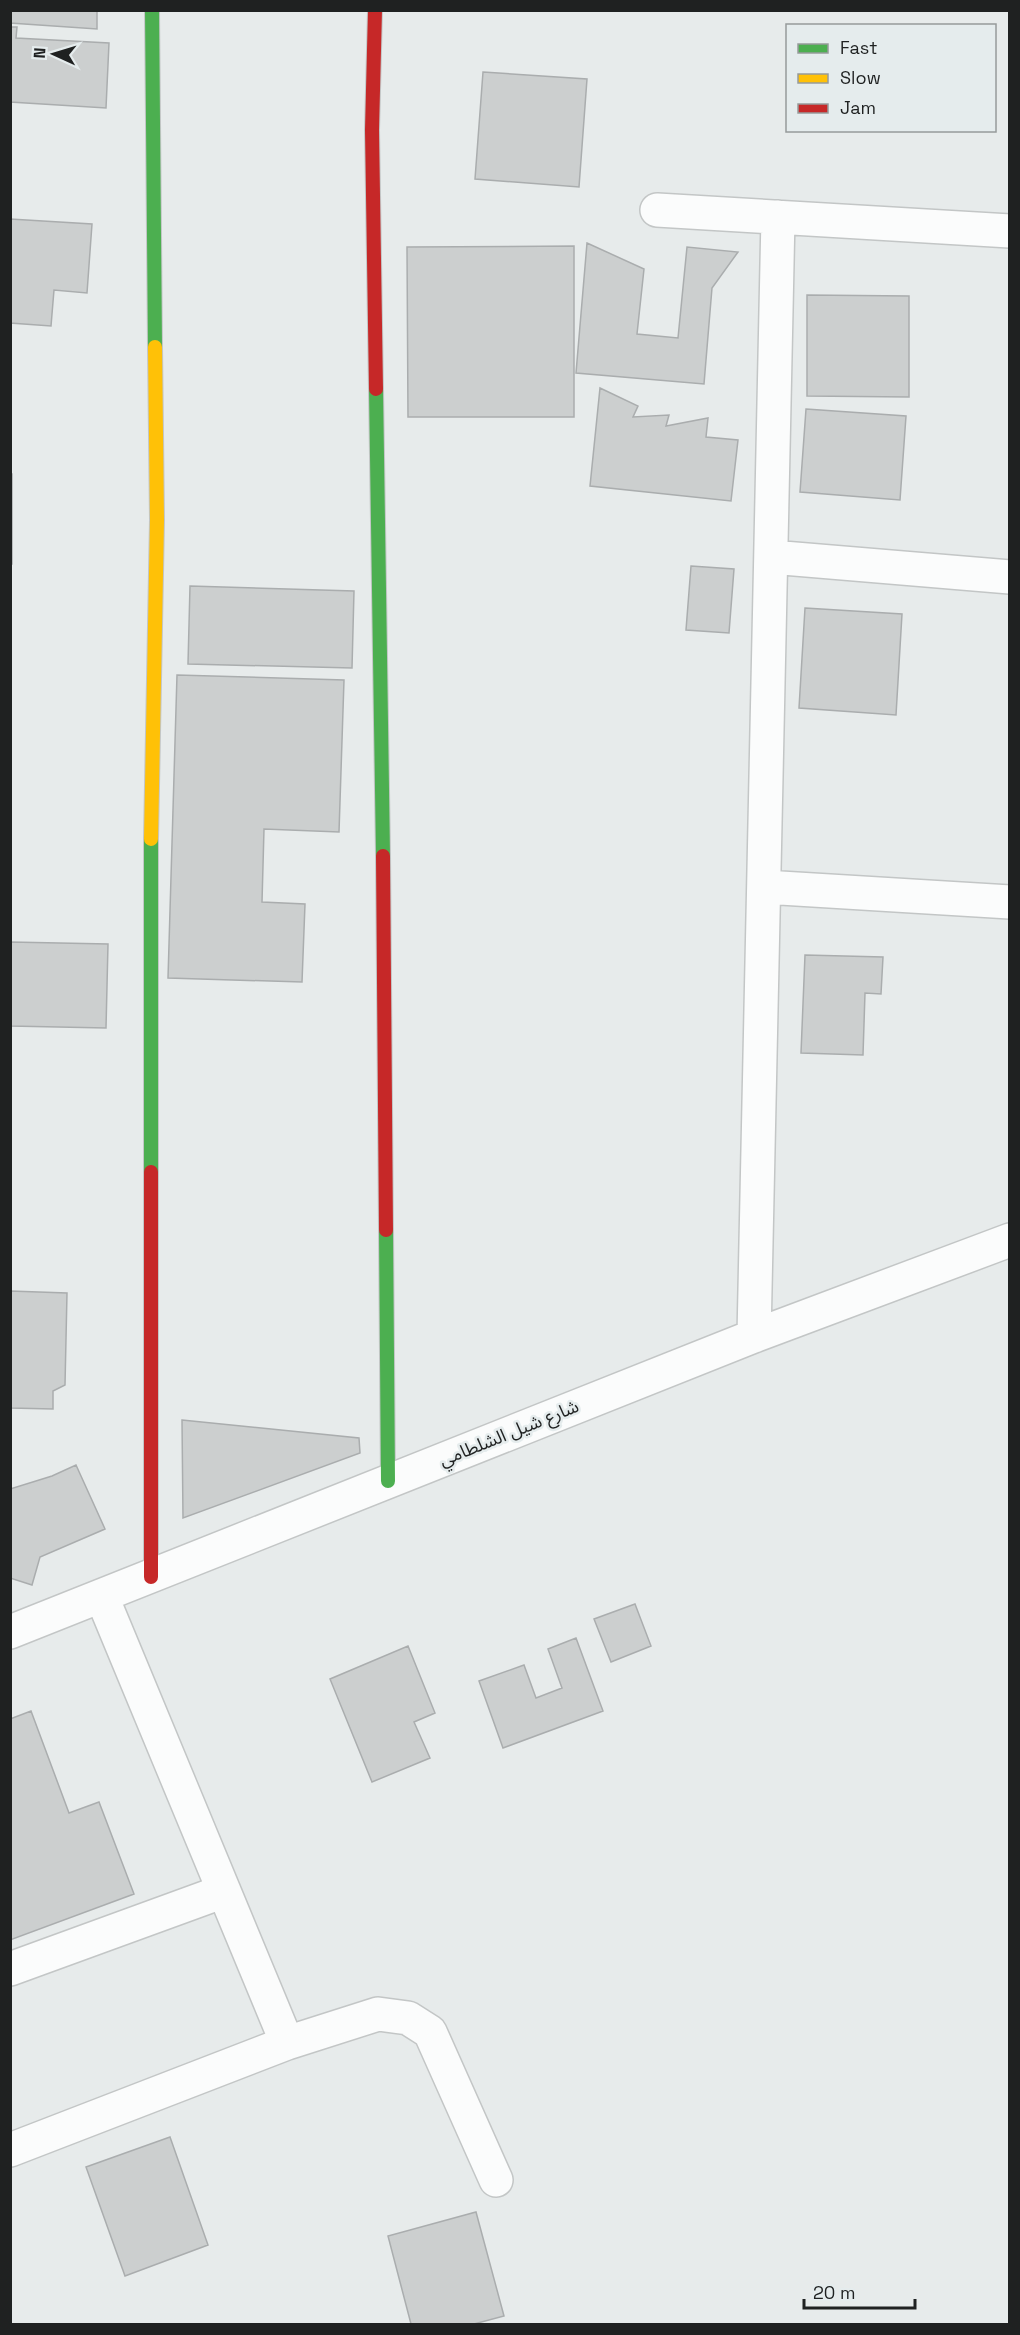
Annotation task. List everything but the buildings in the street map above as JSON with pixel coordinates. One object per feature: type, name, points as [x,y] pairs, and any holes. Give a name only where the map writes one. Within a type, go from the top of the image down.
[{"type":"street","points":[[151,1577],[151,844],[157,520],[152,10]]},
{"type":"street","points":[[375,10],[372,130],[382,711],[388,1481]]},
{"type":"street","points":[[657,210],[1010,231]]},
{"type":"street","points":[[754,1336],[778,218]]},
{"type":"street","points":[[771,557],[1010,577]]},
{"type":"street","points":[[764,887],[1010,902]]},
{"type":"street","name":"شارع شيل الشلطامي","points":[[10,1632],[754,1336],[1010,1240]]},
{"type":"street","points":[[102,1597],[287,2043]]},
{"type":"street","points":[[10,1969],[224,1891]]},
{"type":"street","points":[[10,2150],[287,2043],[378,2014],[408,2018],[430,2032],[496,2180]]},
{"type":"traffic: fast","points":[[152,10],[155,347]]},
{"type":"traffic: fast","points":[[376,389],[383,856]]},
{"type":"traffic: fast","points":[[151,839],[151,1172]]},
{"type":"traffic: fast","points":[[386,1230],[388,1481]]},
{"type":"traffic: slow","points":[[151,839],[157,520],[155,347]]},
{"type":"traffic: jam","points":[[375,10],[372,130],[376,389]]},
{"type":"traffic: jam","points":[[383,856],[386,1230]]},
{"type":"traffic: jam","points":[[151,1172],[151,1577]]}]
